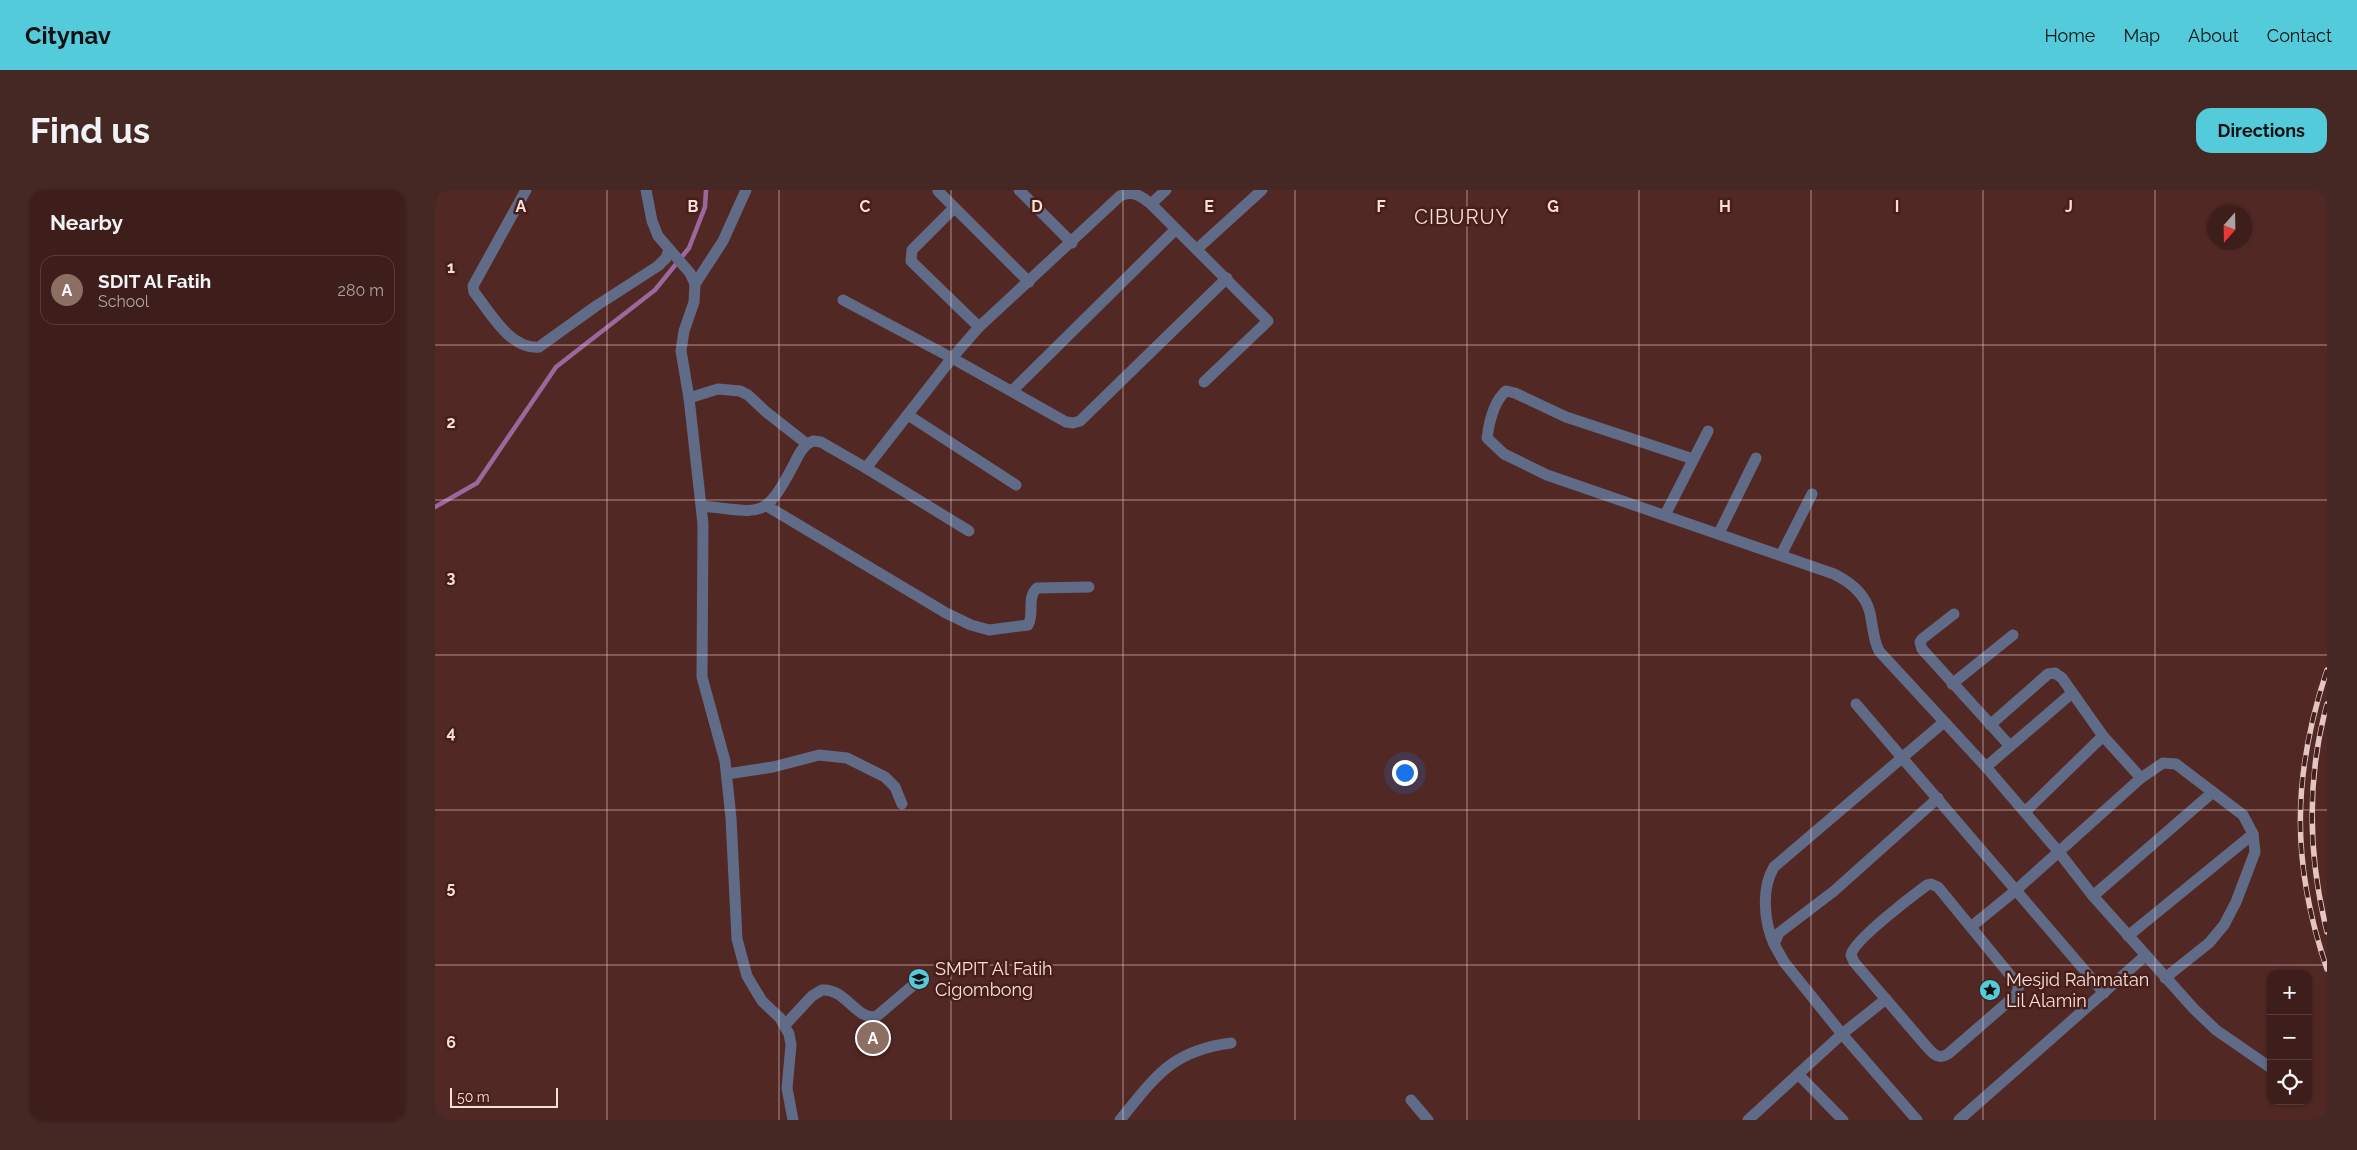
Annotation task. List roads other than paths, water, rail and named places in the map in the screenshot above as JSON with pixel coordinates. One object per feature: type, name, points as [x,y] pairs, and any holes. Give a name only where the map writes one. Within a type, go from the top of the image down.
[{"type":"street","points":[[526,190],[473,286],[474,292],[507,332],[521,345],[531,348],[539,347],[596,306],[658,266],[666,258],[670,250]]},
{"type":"street","points":[[646,190],[652,221],[658,236],[692,278],[694,302],[684,331],[681,351],[689,398],[702,506],[704,541],[701,665],[705,688],[723,749],[727,774],[733,848],[735,925],[740,952],[747,976],[757,994],[768,1009],[780,1018],[785,1025],[791,1045],[787,1088],[793,1120]]},
{"type":"street","points":[[692,278],[723,241],[746,190]]},
{"type":"street","points":[[1019,190],[1072,243]]},
{"type":"street","points":[[938,191],[1029,282]]},
{"type":"street","points":[[1151,204],[1163,191]]},
{"type":"street","points":[[1197,249],[1258,191]]},
{"type":"street","points":[[866,468],[952,358],[979,328],[1126,192],[1140,196],[1151,204],[1175,230],[1267,318],[1268,324],[1204,382]]},
{"type":"street","points":[[955,208],[924,236],[912,250],[911,257],[915,265],[979,328]]},
{"type":"street","points":[[1012,391],[1175,230]]},
{"type":"street","points":[[843,300],[1066,422],[1073,423],[1080,420],[1227,278]]},
{"type":"street","points":[[689,398],[718,389],[741,391],[807,444]]},
{"type":"street","points":[[1693,460],[1566,417],[1515,393],[1506,392],[1499,397],[1487,438],[1504,454],[1547,475],[1719,532],[1834,574],[1855,589],[1867,605],[1874,642],[1879,651],[1986,767],[2058,851],[2093,896],[2165,978],[2215,1030],[2267,1065]]},
{"type":"street","points":[[908,415],[1016,485]]},
{"type":"street","points":[[1665,515],[1707,431]]},
{"type":"street","points":[[702,506],[748,511],[759,510],[767,506],[779,492],[801,450],[813,441],[821,442],[969,531]]},
{"type":"street","points":[[1719,532],[1756,458]]},
{"type":"street","points":[[1781,555],[1812,494]]},
{"type":"street","points":[[767,506],[946,612],[980,629],[1000,630],[1028,625],[1032,594],[1037,588],[1089,587]]},
{"type":"street","points":[[1954,614],[1920,642],[1921,649],[2010,746]]},
{"type":"street","points":[[1952,684],[2013,635]]},
{"type":"street","points":[[1990,725],[2051,672],[2058,674],[2103,736],[2141,778]]},
{"type":"street","points":[[1986,767],[2072,693]]},
{"type":"street","points":[[1856,704],[2104,993]]},
{"type":"street","points":[[1917,1120],[1842,1034],[1783,962],[1770,932],[1766,896],[1767,884],[1774,867],[1944,722]]},
{"type":"street","points":[[2025,812],[2103,736]]},
{"type":"street","points":[[727,774],[773,767],[819,756],[847,758],[885,777],[895,787],[902,804]]},
{"type":"street","points":[[1972,926],[2015,891],[2141,778],[2157,766],[2169,763],[2185,769],[2243,815],[2253,834],[2255,844],[2252,860],[2236,902],[2224,925],[2209,943],[2165,978]]},
{"type":"street","points":[[2093,896],[2213,792]]},
{"type":"street","points":[[1774,944],[1779,933],[1834,891],[1938,798]]},
{"type":"street","points":[[2128,936],[2253,834]]},
{"type":"street","points":[[1931,884],[1937,887],[1972,926],[2017,981],[2019,989],[2015,995],[1948,1054],[1941,1057],[1934,1054],[1885,999],[1854,962],[1851,952],[1855,945],[1894,911],[1927,885],[1931,884]]},
{"type":"street","points":[[1959,1120],[2145,956]]},
{"type":"street","points":[[785,1025],[811,996],[821,990],[838,993],[864,1015],[877,1016],[924,976]]},
{"type":"street","points":[[1748,1120],[1842,1034],[1885,999]]},
{"type":"street","points":[[1120,1120],[1155,1078],[1175,1061],[1205,1046],[1231,1043]]},
{"type":"street","points":[[1798,1074],[1843,1120]]},
{"type":"street","points":[[1411,1100],[1428,1120]]},
{"type":"waterway","points":[[435,507],[477,483],[556,367],[655,290],[689,248],[705,207],[706,190]]},
{"type":"railway","points":[[2327,670],[2315,709],[2307,746],[2300,820],[2307,893],[2315,930],[2327,969]]},
{"type":"railway","points":[[2327,704],[2315,761],[2312,818],[2316,875],[2327,932]]},
{"type":"place","name":"SMPIT Al Fatih Cigombong","points":[[919,979]]},
{"type":"place","name":"Mesjid Rahmatan Lil Alamin","points":[[1990,990]]},
{"type":"place","name":"SDIT Al Fatih","points":[[873,1038]]},
{"type":"district","name":"CIBURUY","points":[[1462,217]]}]
